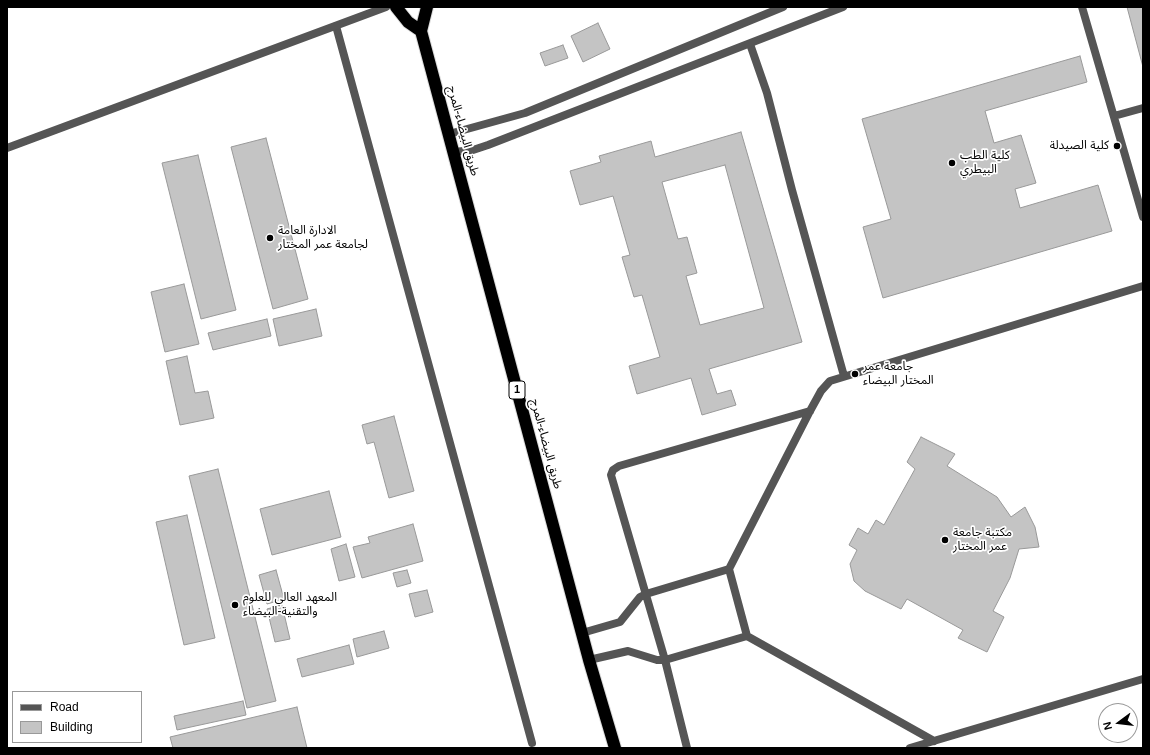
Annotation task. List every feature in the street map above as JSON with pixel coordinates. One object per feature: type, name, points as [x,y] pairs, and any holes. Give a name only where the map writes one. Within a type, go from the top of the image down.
[{"type":"highway","points":[[396,7],[408,22],[421,31]]},
{"type":"highway","name":"طريق البيضاء-المرج","points":[[427,7],[421,31],[589,660],[615,748]]},
{"type":"street","points":[[7,148],[386,7]]},
{"type":"street","points":[[449,134],[525,113],[784,7]]},
{"type":"street","points":[[454,152],[478,148],[843,7]]},
{"type":"street","points":[[1082,7],[1143,217]]},
{"type":"street","points":[[336,26],[532,743]]},
{"type":"street","points":[[750,44],[767,93],[792,190],[844,376]]},
{"type":"street","points":[[1114,116],[1143,108]]},
{"type":"street","points":[[747,636],[730,570],[810,410],[826,384],[844,376],[1143,286]]},
{"type":"street","points":[[687,748],[665,660],[611,475],[613,470],[627,464],[810,410]]},
{"type":"street","points":[[582,633],[620,622],[640,597],[646,594],[730,570]]},
{"type":"street","points":[[589,660],[628,651],[657,660],[665,660],[747,636],[934,741]]},
{"type":"street","points":[[910,748],[1143,679]]},
{"type":"building","points":[[1127,7],[1143,7],[1143,67]]},
{"type":"building","points":[[598,23],[610,49],[583,62],[571,36]]},
{"type":"building","points":[[563,45],[568,58],[545,66],[540,53]]},
{"type":"building","name":"كلية الطب البيطري","points":[[1080,56],[1087,82],[985,111],[994,143],[1021,135],[1036,183],[1015,189],[1020,208],[1098,185],[1112,231],[883,298],[863,227],[891,219],[862,119]]},
{"type":"building","points":[[741,132],[802,342],[709,369],[717,394],[731,390],[736,405],[702,415],[691,378],[637,394],[629,366],[660,357],[642,295],[634,297],[622,257],[630,255],[613,196],[580,205],[570,171],[601,162],[599,156],[651,141],[655,157]],"holes":[[[725,165],[764,308],[700,325],[686,276],[697,273],[687,237],[678,239],[662,182]]]},
{"type":"building","points":[[266,138],[308,299],[273,309],[231,147]]},
{"type":"building","points":[[198,155],[236,310],[201,319],[162,163]]},
{"type":"building","points":[[184,284],[199,344],[165,352],[151,292]]},
{"type":"building","points":[[316,309],[322,336],[279,346],[273,319]]},
{"type":"building","points":[[267,319],[271,336],[213,350],[208,333]]},
{"type":"building","points":[[187,356],[195,393],[208,391],[214,418],[180,425],[166,361]]},
{"type":"building","points":[[394,416],[414,491],[389,498],[374,442],[367,444],[362,425]]},
{"type":"building","name":"مكتبة جامعة عمر المختار","points":[[921,437],[955,454],[947,466],[997,497],[1011,517],[1025,507],[1035,527],[1039,547],[1019,549],[1010,578],[993,611],[1004,617],[987,652],[958,638],[963,630],[907,599],[901,609],[865,591],[854,581],[850,564],[857,550],[849,545],[858,528],[868,534],[876,520],[884,525],[915,469],[907,462]]},
{"type":"building","points":[[218,469],[276,701],[247,708],[189,476]]},
{"type":"building","points":[[329,491],[341,537],[272,555],[260,509]]},
{"type":"building","points":[[187,515],[215,638],[184,645],[156,522]]},
{"type":"building","points":[[413,524],[423,561],[362,578],[353,547],[370,543],[368,537]]},
{"type":"building","points":[[346,544],[355,577],[339,581],[331,549]]},
{"type":"building","points":[[276,570],[284,599],[267,604],[259,575]]},
{"type":"building","points":[[407,570],[411,583],[397,587],[393,573]]},
{"type":"building","points":[[427,590],[433,612],[415,617],[409,594]]},
{"type":"building","points":[[282,605],[290,639],[275,642],[267,609]]},
{"type":"building","points":[[384,631],[389,648],[357,657],[353,639]]},
{"type":"building","points":[[349,645],[354,664],[302,677],[297,659]]},
{"type":"building","points":[[243,701],[246,715],[177,730],[174,716]]},
{"type":"building","points":[[297,707],[307,748],[173,748],[170,737]]},
{"type":"place","name":"كلية الصيدلة","points":[[1117,146]]},
{"type":"place","name":"كلية الطب البيطري","points":[[952,163]]},
{"type":"place","name":"الادارة العامة لجامعة عمر المختار","points":[[270,238]]},
{"type":"place","name":"جامعة عمر المختار البيضاء","points":[[855,374]]},
{"type":"place","name":"مكتبة جامعة عمر المختار","points":[[945,540]]},
{"type":"place","name":"المعهد العالي للعلوم والتقنية-البيضاء","points":[[235,605]]}]
